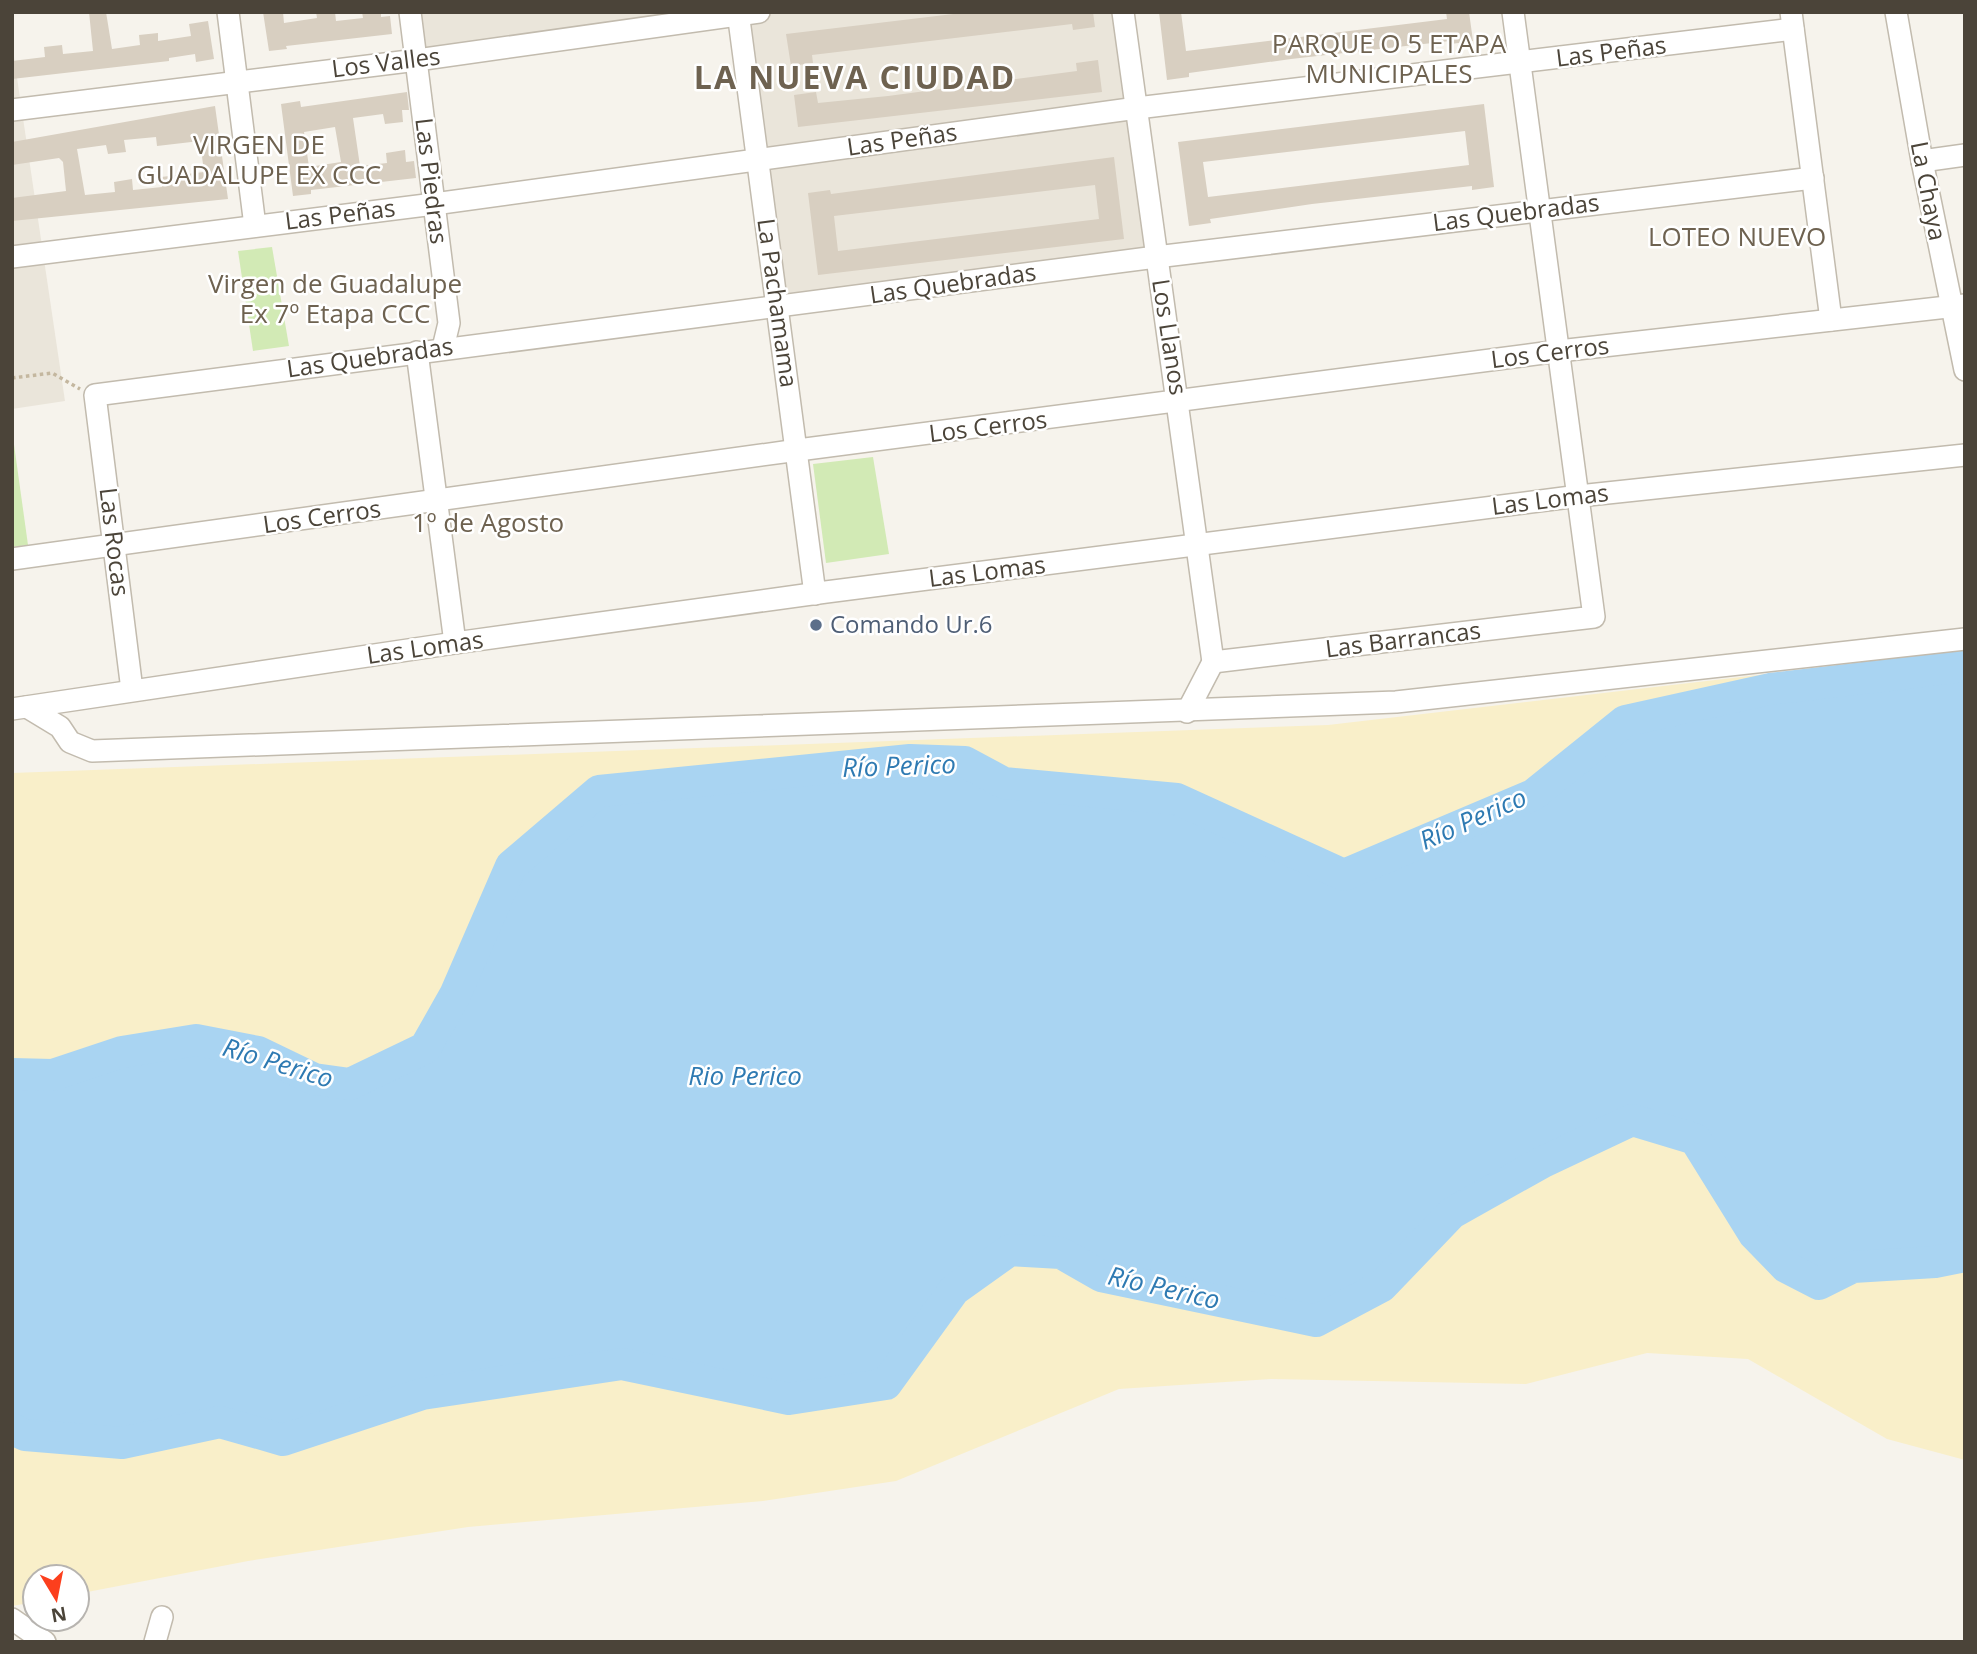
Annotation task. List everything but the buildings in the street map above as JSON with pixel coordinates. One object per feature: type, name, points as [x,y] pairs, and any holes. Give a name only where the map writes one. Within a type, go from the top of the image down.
[{"type":"street","points":[[228,12],[255,226]]},
{"type":"street","name":"Las Piedras","points":[[410,12],[449,323],[443,348]]},
{"type":"street","name":"Los Valles","points":[[12,110],[235,80],[416,61],[759,12]]},
{"type":"street","name":"Los Llanos","points":[[1124,12],[1156,257],[1180,403],[1213,662]]},
{"type":"street","points":[[1513,12],[1579,496]]},
{"type":"street","name":"La Chaya","points":[[1896,12],[1922,160],[1957,306],[1965,370]]},
{"type":"street","name":"La Pachamama","points":[[738,14],[815,594]]},
{"type":"street","points":[[1792,21],[1831,320]]},
{"type":"street","name":"Las Peñas","points":[[12,257],[435,204],[1137,108],[1520,64],[1792,21]]},
{"type":"street","points":[[1922,160],[1965,155]]},
{"type":"street","name":"Las Quebradas","points":[[95,395],[1156,257],[1813,178]]},
{"type":"street","name":"Los Cerros","points":[[12,559],[798,450],[1180,403],[1559,351],[1957,306]]},
{"type":"street","points":[[417,352],[455,643]]},
{"type":"street","name":"Las Rocas","points":[[95,395],[132,690]]},
{"type":"street","name":"Las Lomas","points":[[20,708],[455,643],[815,594],[1579,496],[1965,455]]},
{"type":"street","name":"Las Barrancas","points":[[1213,662],[1594,617],[1579,496]]},
{"type":"street","points":[[20,708],[60,727],[70,743],[92,751],[1187,712],[1396,702],[1965,639]]},
{"type":"street","points":[[1187,712],[1213,662]]},
{"type":"street","points":[[155,1642],[162,1617]]},
{"type":"street","points":[[12,1619],[45,1642]]},
{"type":"path","points":[[12,378],[52,373],[95,395]]},
{"type":"shaded area","points":[[418,12],[701,12],[423,50]]},
{"type":"shaded area","points":[[746,12],[1114,12],[1146,251],[786,301]]},
{"type":"shaded area","points":[[12,44],[65,401],[12,409]]},
{"type":"green space","points":[[272,247],[289,346],[253,351],[238,251]]},
{"type":"green space","points":[[12,430],[28,545],[12,547]]},
{"type":"green space","points":[[873,457],[889,554],[826,563],[813,464]]},
{"type":"sand","name":"Rio Perico","points":[[1965,651],[1965,1460],[1887,1439],[1748,1359],[1647,1353],[1526,1384],[1271,1379],[1119,1389],[896,1481],[763,1501],[468,1527],[248,1561],[91,1591],[91,1563],[21,1563],[21,1604],[12,1606],[12,773],[1328,725]]},
{"type":"water","name":"Rio Perico","points":[[1965,666],[1965,1256],[1935,1262],[1853,1267],[1819,1284],[1786,1267],[1754,1234],[1695,1140],[1632,1120],[1543,1162],[1452,1213],[1382,1286],[1316,1321],[1101,1276],[1061,1253],[1010,1250],[954,1290],[886,1384],[789,1399],[622,1364],[422,1394],[283,1440],[220,1422],[122,1443],[25,1435],[12,1429],[12,1074],[53,1075],[122,1052],[196,1040],[258,1052],[314,1079],[350,1084],[425,1048],[455,995],[511,866],[599,791],[910,760],[965,762],[1004,783],[1177,799],[1294,855],[1344,875],[1533,795],[1625,721],[1770,689]]},
{"type":"waterway","name":"Río Perico","points":[[12,1074],[53,1075],[122,1052],[196,1040],[258,1052],[314,1079],[350,1084],[425,1048],[455,995],[511,866],[599,791],[910,760],[965,762],[1004,783],[1177,799],[1344,875],[1533,795],[1625,721],[1770,689],[1965,666]]},
{"type":"waterway","name":"Río Perico","points":[[12,1429],[25,1435],[122,1443],[220,1422],[283,1440],[422,1394],[622,1364],[789,1399],[886,1384],[954,1290],[1010,1250],[1061,1253],[1101,1276],[1316,1321],[1382,1286],[1452,1213],[1543,1162],[1632,1120],[1695,1139],[1754,1234],[1786,1267],[1819,1284],[1853,1267],[1935,1262],[1965,1256]]},
{"type":"place","name":"Comando Ur.6","points":[[816,625]]},
{"type":"district","name":"PARQUE O 5 ETAPA MUNICIPALES","points":[[1389,59]]},
{"type":"district","name":"LA NUEVA CIUDAD","points":[[855,78]]},
{"type":"district","name":"VIRGEN DE GUADALUPE EX CCC","points":[[259,160]]},
{"type":"district","name":"LOTEO NUEVO","points":[[1737,237]]},
{"type":"district","name":"Virgen de Guadalupe Ex 7º Etapa CCC","points":[[335,299]]},
{"type":"district","name":"1º de Agosto","points":[[488,523]]}]
